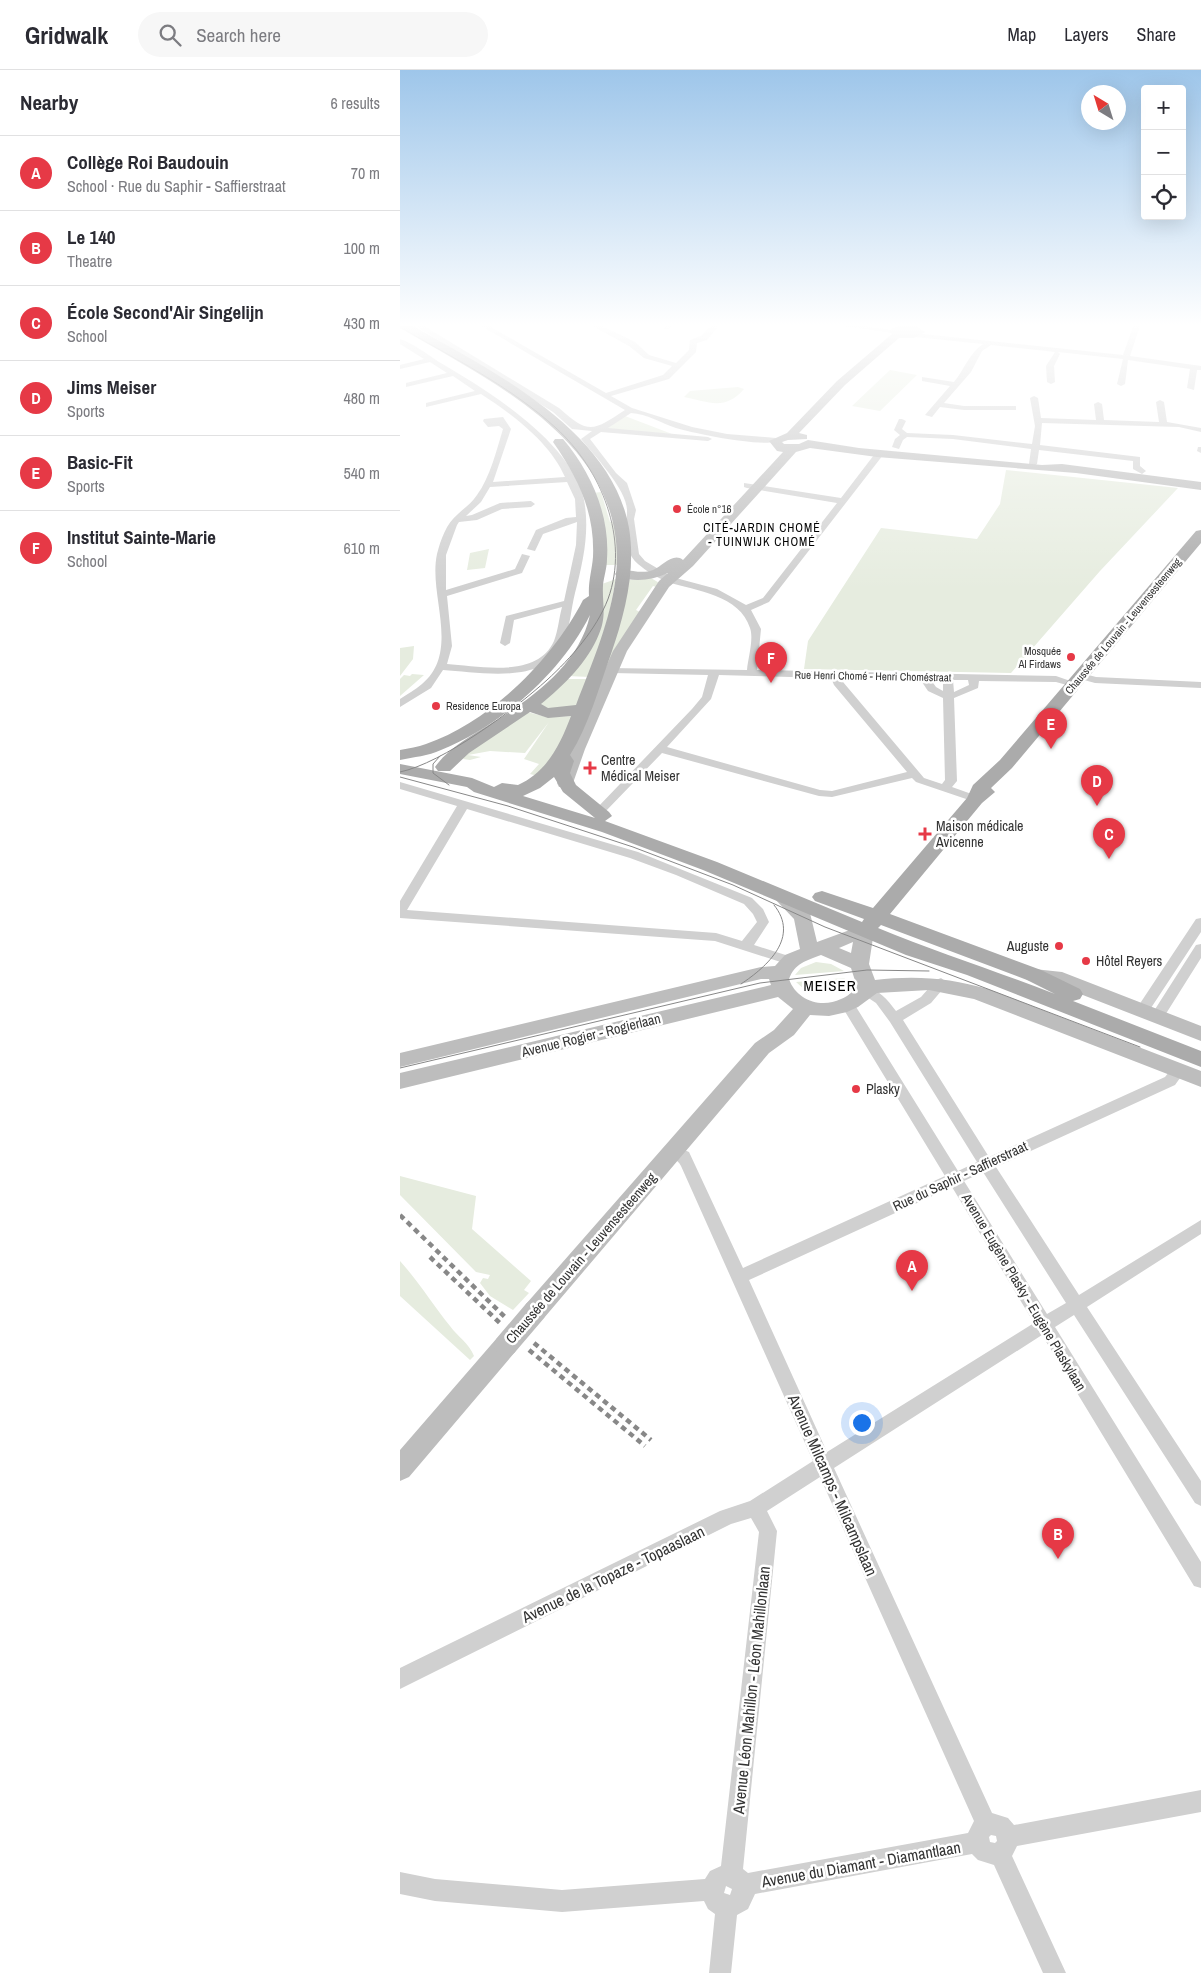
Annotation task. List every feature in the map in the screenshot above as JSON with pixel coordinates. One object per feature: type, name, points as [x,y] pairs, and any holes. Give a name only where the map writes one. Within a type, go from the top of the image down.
[{"type":"main road","points":[[400,756],[439,745],[488,715],[510,698],[550,663],[568,641],[581,621],[595,591],[600,540],[597,516],[575,462],[550,432],[524,412]]},
{"type":"main road","points":[[472,783],[485,783],[515,791],[529,788],[545,777],[561,755],[589,707],[615,616],[622,574],[622,542],[617,506],[608,487],[580,446],[543,412]]},
{"type":"main road","name":"Chaussée de Louvain - Leuvensesteenweg","points":[[871,923],[976,799],[993,785],[1004,772],[1006,764],[1201,534]]},
{"type":"main road","points":[[447,772],[456,754],[532,704],[564,675],[588,641],[598,618],[595,591]]},
{"type":"main road","points":[[532,704],[538,710],[551,713],[589,707]]},
{"type":"main road","points":[[561,755],[565,760],[561,773],[566,783],[579,798],[601,814]]},
{"type":"main road","points":[[400,756],[447,772],[480,788],[594,823],[710,866],[782,897],[1034,975],[1057,988],[1201,1044]]},
{"type":"main road","points":[[400,769],[447,772],[529,788],[601,814],[871,923],[934,958],[974,970],[1201,1059]]},
{"type":"street","points":[[442,667],[528,668],[543,660],[558,642],[578,557],[582,519],[579,496],[564,465],[549,447],[511,412]]},
{"type":"street","points":[[558,412],[575,427],[708,439],[791,444]]},
{"type":"street","points":[[627,412],[585,439],[596,449],[616,480],[623,483],[632,510],[631,523],[636,526],[639,543],[633,546],[634,555],[640,562],[664,576],[714,591],[745,609],[756,629],[752,673]]},
{"type":"street","points":[[631,412],[634,416],[666,428],[708,439]]},
{"type":"street","points":[[642,412],[679,426],[710,433],[791,444],[1075,470],[1197,486]]},
{"type":"street","points":[[791,444],[791,435],[814,412]]},
{"type":"street","points":[[598,575],[622,574],[629,577],[678,574],[752,486],[791,444],[825,412]]},
{"type":"street","points":[[929,415],[932,412]]},
{"type":"street","points":[[1031,466],[1038,420],[1037,412]]},
{"type":"street","points":[[1099,412],[1100,422]]},
{"type":"street","points":[[1162,412],[1164,425]]},
{"type":"street","points":[[1038,420],[1164,425],[1201,430]]},
{"type":"street","points":[[902,421],[898,430],[905,435],[952,438],[1138,459],[1136,468],[1142,471]]},
{"type":"street","points":[[400,704],[427,685],[442,667],[448,648],[439,568],[450,528],[481,497],[507,429],[500,423]]},
{"type":"street","points":[[896,447],[899,439],[905,435]]},
{"type":"street","points":[[745,609],[766,600],[880,453]]},
{"type":"street","points":[[486,485],[571,480]]},
{"type":"street","points":[[752,486],[843,501]]},
{"type":"street","points":[[458,519],[474,518],[500,506],[531,504]]},
{"type":"street","points":[[473,505],[490,510]]},
{"type":"street","points":[[441,595],[519,571],[538,532],[570,520],[582,519]]},
{"type":"street","points":[[566,783],[589,707],[612,670],[620,651],[664,576]]},
{"type":"street","points":[[505,643],[509,618],[567,603]]},
{"type":"street","name":"Rue Henri Chomé - Henri Choméstraat","points":[[612,670],[1056,679],[1201,685]]},
{"type":"street","points":[[601,814],[707,697],[714,673]]},
{"type":"street","points":[[836,675],[838,682],[920,780],[976,799]]},
{"type":"street","points":[[924,676],[927,686],[938,693],[950,696],[968,691],[974,686],[973,677]]},
{"type":"street","points":[[944,788],[951,781],[948,677]]},
{"type":"street","points":[[661,749],[819,793],[832,794],[914,774]]},
{"type":"street","points":[[400,785],[634,855],[740,896],[759,912],[763,922],[756,934],[745,946]]},
{"type":"street","points":[[465,803],[400,913],[716,937],[745,946],[791,986],[825,1009],[848,1005],[866,990],[916,983],[981,994],[1201,1079]]},
{"type":"street","points":[[782,897],[803,917],[816,950]]},
{"type":"street","points":[[1150,1014],[1201,922]]},
{"type":"street","points":[[791,986],[816,950],[871,923]]},
{"type":"street","points":[[871,923],[859,964],[864,975],[866,990],[895,1013],[986,1165],[1201,1496]]},
{"type":"street","points":[[1150,1014],[1201,948]]},
{"type":"street","points":[[816,950],[859,964]]},
{"type":"street","name":"Avenue Rogier - Rogierlaan","points":[[400,1060],[761,973],[791,986]]},
{"type":"street","points":[[1034,975],[1055,977],[1201,1034]]},
{"type":"street","name":"Chaussée de Louvain - Leuvensesteenweg","points":[[400,1469],[762,1048],[772,1043],[792,1024],[791,986]]},
{"type":"street","name":"Avenue Rogier - Rogierlaan","points":[[400,1081],[791,986]]},
{"type":"street","points":[[895,1013],[916,1007],[938,987]]},
{"type":"street","name":"Avenue Eugène Plasky - Eugène Plaskylaan","points":[[848,1005],[1201,1579]]},
{"type":"street","name":"Rue du Saphir - Saffierstraat","points":[[739,1277],[1170,1080],[1178,1071]]},
{"type":"street","name":"Avenue Milcamps - Milcampslaan","points":[[673,1151],[684,1156],[689,1166],[823,1465],[983,1833]]},
{"type":"street","name":"Avenue de la Topaze - Topaaslaan","points":[[400,1679],[727,1517],[755,1508],[1201,1226]]},
{"type":"street","name":"Avenue Léon Mahillon - Léon Mahillonlaan","points":[[736,1880],[768,1532],[755,1508]]},
{"type":"street","points":[[1054,1973],[1004,1845],[1201,1801]]},
{"type":"street","name":"Avenue du Diamant - Diamantlaan","points":[[727,1907],[735,1905],[741,1899],[736,1880],[983,1833],[988,1853],[1004,1845]]},
{"type":"street","points":[[720,1973],[727,1907],[717,1903],[714,1889],[718,1878],[736,1880]]},
{"type":"street","points":[[400,1883],[443,1891],[562,1901],[714,1889]]},
{"type":"shaded area","points":[[625,416],[672,434],[606,429]]},
{"type":"shaded area","points":[[1006,470],[1178,488],[1100,571],[1011,673],[804,669],[808,641],[881,528],[977,539],[1000,504]]},
{"type":"shaded area","points":[[601,492],[610,522],[616,521],[619,565],[604,565],[593,493]]},
{"type":"shaded area","points":[[489,549],[485,568],[467,570],[470,553]]},
{"type":"shaded area","points":[[651,578],[661,584],[659,588],[653,586],[636,610],[642,613],[600,677],[627,580]]},
{"type":"shaded area","points":[[616,579],[609,614],[590,677],[567,676],[590,644],[602,584]]},
{"type":"shaded area","points":[[414,646],[413,659],[400,676],[400,648]]},
{"type":"shaded area","points":[[412,674],[424,675],[400,696],[400,679],[404,675],[410,676]]},
{"type":"shaded area","points":[[565,679],[589,679],[576,706],[550,710],[540,704]]},
{"type":"shaded area","points":[[527,712],[547,717],[573,716],[562,742],[538,776],[530,774],[539,764],[524,759],[549,722],[525,753],[490,751],[468,755],[481,757],[470,760],[463,759],[465,756],[460,755]]},
{"type":"shaded area","points":[[816,962],[831,964],[844,971],[795,975],[801,968]]},
{"type":"shaded area","points":[[845,978],[840,985],[831,989],[817,984],[805,990],[796,982]]},
{"type":"shaded area","points":[[400,1176],[476,1196],[472,1229],[531,1281],[524,1290],[529,1293],[513,1310],[490,1296],[480,1283],[483,1278],[488,1279],[490,1275],[476,1272],[400,1195]]},
{"type":"shaded area","points":[[400,1261],[453,1330],[469,1347],[474,1356],[470,1360],[400,1296]]},
{"type":"tram line","points":[[400,772],[417,767],[457,747],[497,720],[533,692],[582,643],[597,622],[608,599],[614,576],[615,553],[613,529],[607,506],[598,484],[572,445],[556,428],[536,412]]},
{"type":"tram line","points":[[440,756],[433,764],[433,773],[449,785]]},
{"type":"tram line","points":[[400,777],[508,806],[633,847],[733,885],[825,927],[1140,1047]]},
{"type":"tram line","points":[[741,984],[770,960],[782,939],[784,928],[781,917],[774,905]]},
{"type":"tram line","points":[[400,1068],[760,983],[867,970],[929,971]]},
{"type":"railway","points":[[400,1215],[506,1318]]},
{"type":"railway","points":[[430,1257],[501,1324]]},
{"type":"railway","points":[[534,1343],[651,1440]]},
{"type":"railway","points":[[529,1350],[645,1446]]},
{"type":"place","name":"École n°16","points":[[677,509]]},
{"type":"place","name":"Mosquée Al Firdaws","points":[[1071,657]]},
{"type":"place","name":"Institut Sainte-Marie","points":[[771,683]]},
{"type":"place","name":"Residence Europa","points":[[436,706]]},
{"type":"place","name":"Basic-Fit","points":[[1051,749]]},
{"type":"place","name":"Centre Médical Meiser","points":[[590,768]]},
{"type":"place","name":"Jims Meiser","points":[[1097,806]]},
{"type":"place","name":"Maison médicale Avicenne","points":[[925,834]]},
{"type":"place","name":"École Second'Air Singelijn","points":[[1109,859]]},
{"type":"place","name":"Auguste","points":[[1059,946]]},
{"type":"place","name":"Hôtel Reyers","points":[[1086,961]]},
{"type":"place","name":"Plasky","points":[[856,1089]]},
{"type":"place","name":"Collège Roi Baudouin","points":[[912,1291]]},
{"type":"place","name":"Le 140","points":[[1058,1559]]},
{"type":"district","name":"CITÉ-JARDIN CHOMÉ - TUINWIJK CHOMÉ","points":[[762,535]]},
{"type":"district","name":"MEISER","points":[[830,985]]}]
